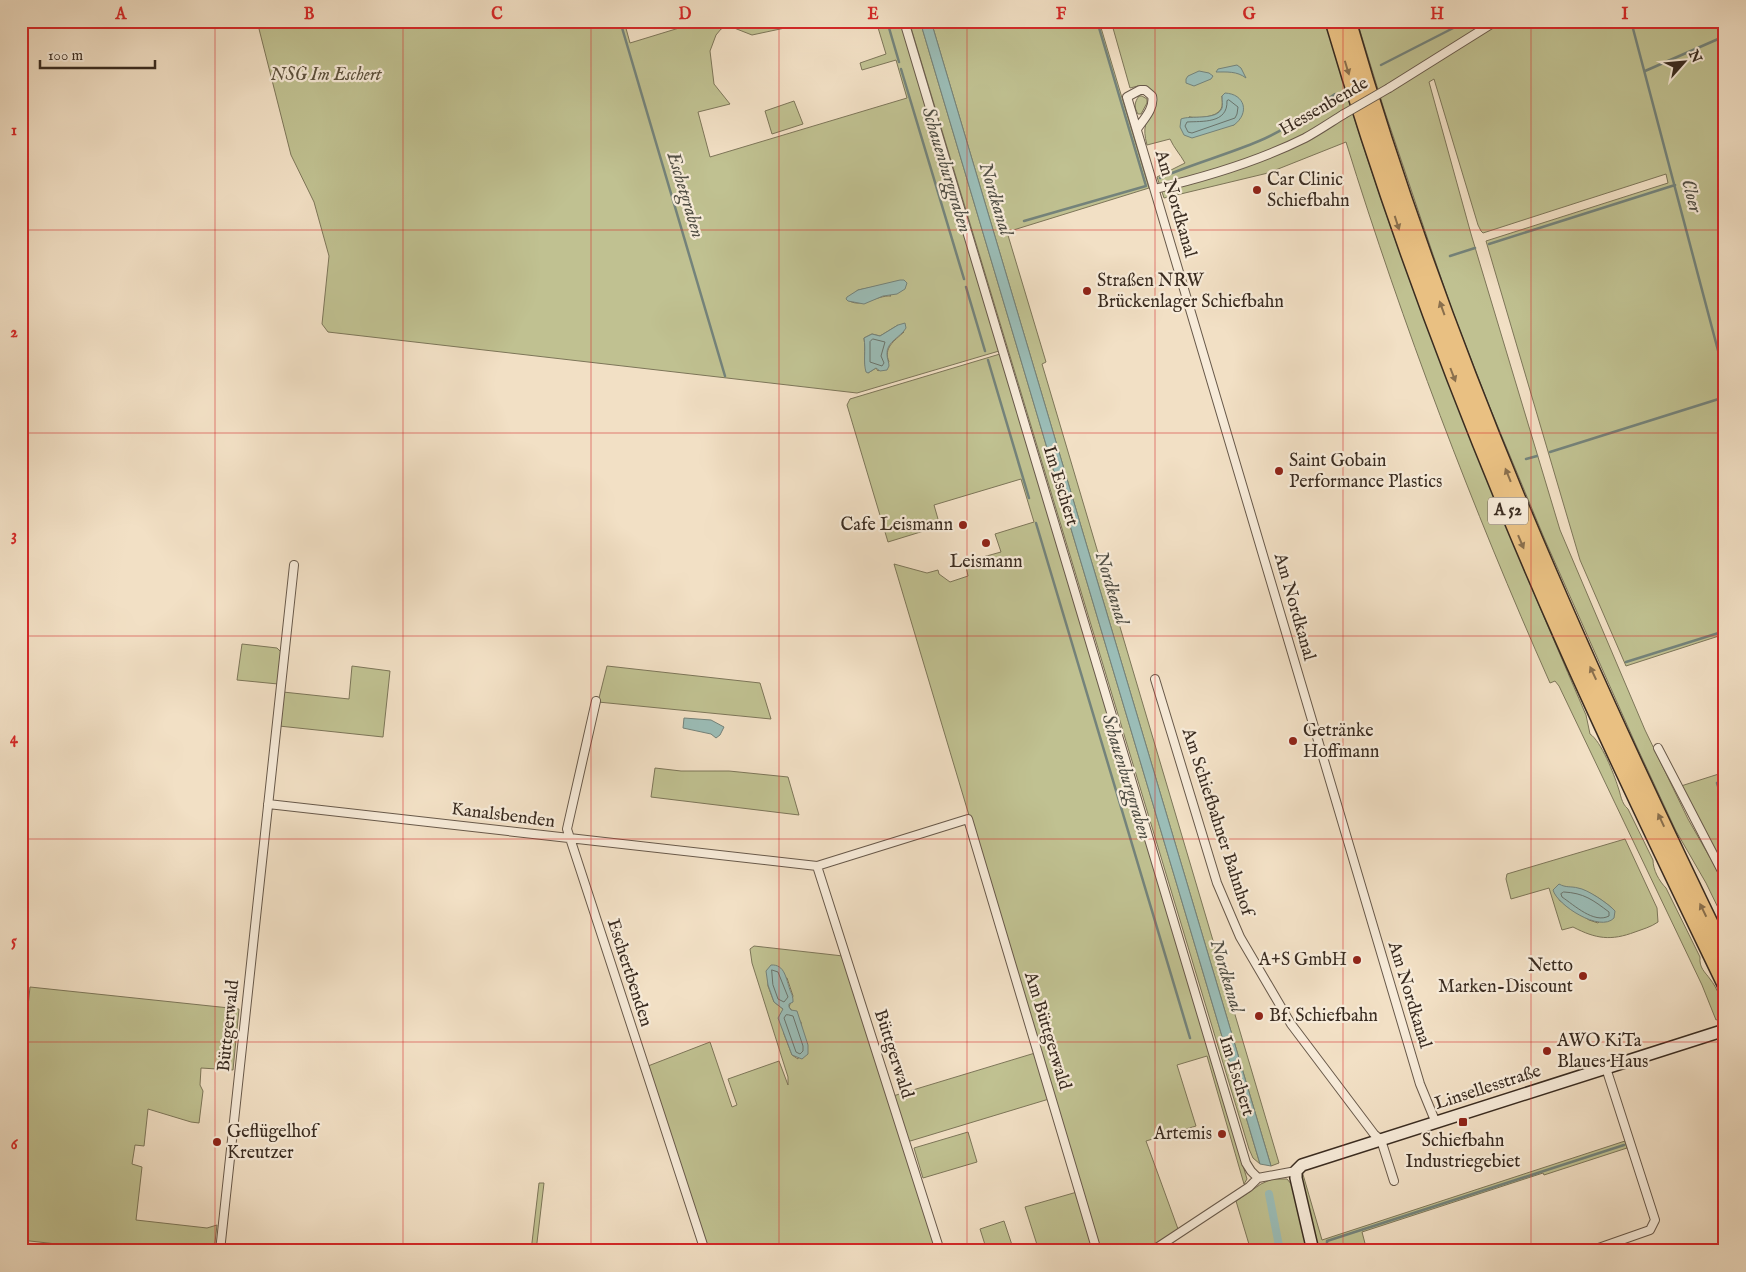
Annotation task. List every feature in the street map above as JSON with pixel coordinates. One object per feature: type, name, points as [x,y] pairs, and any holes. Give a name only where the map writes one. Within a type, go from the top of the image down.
[{"type":"highway","name":"A 52","points":[[1333,21],[1406,249],[1462,399],[1559,630],[1609,741],[1725,984]]},
{"type":"highway","name":"A 52","points":[[1348,21],[1386,146],[1419,244],[1486,422],[1575,634],[1725,954]]},
{"type":"street","name":"Im Eschert","points":[[904,21],[1246,1163],[1258,1178]]},
{"type":"street","name":"Hessenbende","points":[[1155,189],[1204,178],[1267,155],[1306,137],[1496,21]]},
{"type":"street","name":"Am Nordkanal","points":[[1137,129],[1152,104],[1152,96],[1145,90],[1140,90],[1127,98],[1420,1084],[1436,1123]]},
{"type":"street","points":[[268,804],[294,565]]},
{"type":"street","name":"Am Schiefbahner Bahnhof","points":[[1155,679],[1217,883],[1240,937],[1291,1024],[1374,1134],[1381,1140]]},
{"type":"street","name":"Eschertbenden","points":[[596,701],[567,829],[705,1251]]},
{"type":"street","points":[[1658,748],[1725,877]]},
{"type":"street","name":"Kanalsbenden","points":[[268,804],[817,866],[968,819]]},
{"type":"street","name":"Büttgerwald","points":[[220,1251],[268,804]]},
{"type":"street","name":"Am Büttgerwald","points":[[968,819],[1097,1251]]},
{"type":"street","name":"Büttgerwald","points":[[817,866],[940,1251]]},
{"type":"street","name":"Linsellesstraße","points":[[1296,1171],[1308,1162],[1725,1030]]},
{"type":"street","points":[[1590,1251],[1650,1230],[1655,1220],[1606,1068]]},
{"type":"street","points":[[1381,1140],[1394,1181]]},
{"type":"street","points":[[1152,1251],[1249,1187],[1258,1178],[1296,1171],[1313,1251]]},
{"type":"green space","name":"NSG Im Eschert","points":[[257,21],[624,21],[630,43],[702,21],[814,21],[810,27],[799,25],[752,35],[729,26],[721,29],[716,35],[710,51],[714,84],[730,104],[698,112],[710,157],[907,98],[896,60],[862,70],[860,63],[886,54],[876,21],[901,21],[999,351],[857,393],[328,332],[322,324],[329,256],[314,202],[291,155]],"holes":[[[878,286],[891,296],[862,303],[852,302],[847,299],[858,290]],[[898,325],[904,332],[890,345],[887,353],[889,362],[878,371],[876,368],[868,373],[865,361],[864,338],[872,334],[880,336]]]},
{"type":"green space","points":[[909,21],[920,21],[1260,1164],[1253,1158],[1249,1149]]},
{"type":"green space","points":[[931,21],[1099,21],[1149,188],[1007,232],[1046,362],[1042,364],[1279,1163],[1271,1166]]},
{"type":"green space","points":[[1111,21],[1325,21],[1381,198],[1444,372],[1478,458],[1586,715],[1590,734],[1607,758],[1623,802],[1653,860],[1657,875],[1666,888],[1700,957],[1701,967],[1718,992],[1725,1017],[1716,1020],[1702,985],[1559,686],[1555,681],[1550,683],[1521,617],[1440,416],[1391,279],[1346,142],[1268,173],[1164,198],[1157,177],[1185,163],[1170,139],[1147,145],[1146,125],[1154,107],[1147,88],[1138,86],[1130,88]],"holes":[[[1222,96],[1234,125],[1189,117],[1211,116],[1219,112],[1222,108]]]},
{"type":"green space","points":[[1357,21],[1725,21],[1725,634],[1626,666],[1580,560],[1486,241],[1668,183],[1666,174],[1483,233],[1478,225],[1434,79],[1429,82],[1471,234],[1560,530],[1645,730],[1688,819],[1725,884],[1725,922],[1706,883],[1676,831],[1636,745],[1545,540],[1488,403],[1452,310],[1384,109]]},
{"type":"green space","points":[[1139,96],[1147,99],[1141,114],[1138,114],[1135,107]]},
{"type":"green space","points":[[794,101],[803,124],[772,134],[765,111]]},
{"type":"green space","points":[[1000,354],[1247,1179],[1244,1184],[1207,1056],[1177,1065],[1196,1126],[1146,1141],[1178,1229],[1145,1251],[1099,1251],[894,564],[927,573],[938,570],[939,574],[950,582],[968,576],[965,562],[1001,552],[995,534],[1034,522],[1021,479],[934,505],[940,526],[888,542],[847,405],[850,399]]},
{"type":"green space","points":[[242,644],[277,648],[281,652],[278,684],[237,680]]},
{"type":"green space","points":[[352,666],[390,671],[383,737],[279,726],[283,692],[349,699]]},
{"type":"green space","points":[[607,666],[760,683],[771,719],[598,702]]},
{"type":"green space","points":[[655,768],[681,771],[729,771],[788,777],[799,815],[651,797]]},
{"type":"green space","points":[[1725,772],[1725,868],[1681,786]]},
{"type":"green space","points":[[1625,839],[1657,908],[1658,922],[1647,928],[1611,938],[1589,934],[1573,927],[1562,930],[1549,888],[1511,899],[1506,879],[1507,874]],"holes":[[[1565,887],[1590,893],[1612,908],[1598,923],[1589,920],[1559,900]]]},
{"type":"green space","points":[[754,946],[843,956],[937,1251],[708,1251],[648,1066],[710,1042],[732,1107],[737,1105],[728,1079],[779,1061],[788,1085],[788,1077],[752,963],[750,949]],"holes":[[[787,978],[793,996],[789,1007],[801,1022],[802,1030],[798,1059],[792,1055],[784,1034],[783,1009],[774,1002],[768,986],[768,979]]]},
{"type":"green space","points":[[30,987],[239,1009],[233,1070],[201,1068],[200,1085],[203,1091],[199,1123],[148,1109],[144,1146],[135,1145],[132,1164],[142,1167],[136,1220],[207,1228],[217,1225],[214,1251],[119,1251],[21,1240],[21,1075]]},
{"type":"green space","points":[[1035,1053],[1049,1099],[907,1142],[893,1096]]},
{"type":"green space","points":[[968,1132],[977,1162],[923,1178],[914,1148]]},
{"type":"green space","points":[[1625,1141],[1627,1148],[1544,1175],[1543,1173],[1362,1232],[1367,1251],[1318,1251],[1300,1176],[1302,1171],[1322,1240]]},
{"type":"green space","points":[[1272,1179],[1287,1179],[1292,1185],[1309,1251],[1251,1251],[1236,1201]]},
{"type":"green space","points":[[539,1183],[544,1183],[536,1251],[531,1251]]},
{"type":"green space","points":[[1077,1192],[1094,1251],[1039,1251],[1025,1207]]},
{"type":"green space","points":[[1004,1221],[1014,1251],[987,1251],[980,1229]]},
{"type":"water","points":[[920,21],[931,21],[1271,1166],[1260,1164]]},
{"type":"water","points":[[1237,65],[1241,68],[1246,78],[1235,73],[1216,72],[1218,69]]},
{"type":"water","points":[[1199,71],[1213,76],[1211,79],[1194,86],[1186,83],[1188,76]]},
{"type":"water","points":[[1225,93],[1232,94],[1241,100],[1243,110],[1239,120],[1234,125],[1192,138],[1184,135],[1180,127],[1181,119],[1215,115],[1222,107],[1222,96]]},
{"type":"water","points":[[904,280],[907,283],[905,289],[897,294],[883,296],[864,304],[846,299],[858,290]]},
{"type":"water","points":[[905,323],[906,328],[891,343],[887,350],[889,366],[887,370],[880,371],[876,368],[868,373],[866,372],[864,338],[872,334],[880,336]]},
{"type":"water","points":[[684,718],[711,720],[724,727],[716,738],[711,734],[683,728]]},
{"type":"water","points":[[1559,884],[1582,889],[1598,897],[1615,911],[1614,918],[1608,922],[1599,922],[1590,920],[1570,909],[1562,903],[1553,890]]},
{"type":"water","points":[[771,965],[779,967],[786,977],[793,1002],[789,1004],[789,1007],[791,1010],[797,1011],[808,1045],[808,1054],[802,1059],[792,1055],[778,1018],[783,1009],[774,1002],[768,985],[766,971]]},
{"type":"waterway","name":"Eschetgraben","points":[[620,21],[725,376]]},
{"type":"waterway","name":"Schauenburggraben","points":[[887,21],[899,62]]},
{"type":"waterway","points":[[1024,221],[1146,186],[1097,21]]},
{"type":"waterway","points":[[1381,65],[1467,21]]},
{"type":"waterway","name":"Cloer","points":[[1631,21],[1725,377]]},
{"type":"waterway","points":[[1645,71],[1725,36]]},
{"type":"waterway","name":"Schauenburggraben","points":[[901,69],[964,279]]},
{"type":"waterway","points":[[1160,178],[1269,137],[1298,120],[1335,94]]},
{"type":"waterway","points":[[1489,244],[1675,185]]},
{"type":"waterway","points":[[1450,256],[1475,248]]},
{"type":"waterway","name":"Schauenburggraben","points":[[966,287],[985,351]]},
{"type":"waterway","name":"Schauenburggraben","points":[[988,360],[1029,498]]},
{"type":"waterway","points":[[1550,452],[1725,397]]},
{"type":"waterway","points":[[1526,459],[1537,456]]},
{"type":"waterway","name":"Schauenburggraben","points":[[1036,523],[1190,1038]]},
{"type":"waterway","points":[[1626,662],[1725,631]]},
{"type":"waterway","name":"Cloer","points":[[1725,780],[1717,783],[1725,807]]},
{"type":"waterway","points":[[1327,1251],[1327,1241],[1624,1145]]},
{"type":"waterway","name":"Nordkanal","points":[[1269,1194],[1280,1251]]},
{"type":"place","name":"Car Clinic Schiefbahn","points":[[1257,190]]},
{"type":"place","name":"Straßen NRW Brückenlager Schiefbahn","points":[[1087,291]]},
{"type":"place","name":"Saint Gobain Performance Plastics","points":[[1279,471]]},
{"type":"place","name":"Cafe Leismann","points":[[963,525]]},
{"type":"place","name":"Leismann","points":[[986,543]]},
{"type":"place","name":"Getränke Hoffmann","points":[[1293,741]]},
{"type":"place","name":"A+S GmbH","points":[[1357,960]]},
{"type":"place","name":"Netto Marken-Discount","points":[[1583,976]]},
{"type":"place","name":"Bf. Schiefbahn","points":[[1259,1016]]},
{"type":"place","name":"AWO KiTa Blaues Haus","points":[[1547,1051]]},
{"type":"place","name":"Schiefbahn Industriegebiet","points":[[1463,1122]]},
{"type":"place","name":"Artemis","points":[[1222,1134]]},
{"type":"place","name":"Geflügelhof Kreutzer","points":[[217,1142]]}]
